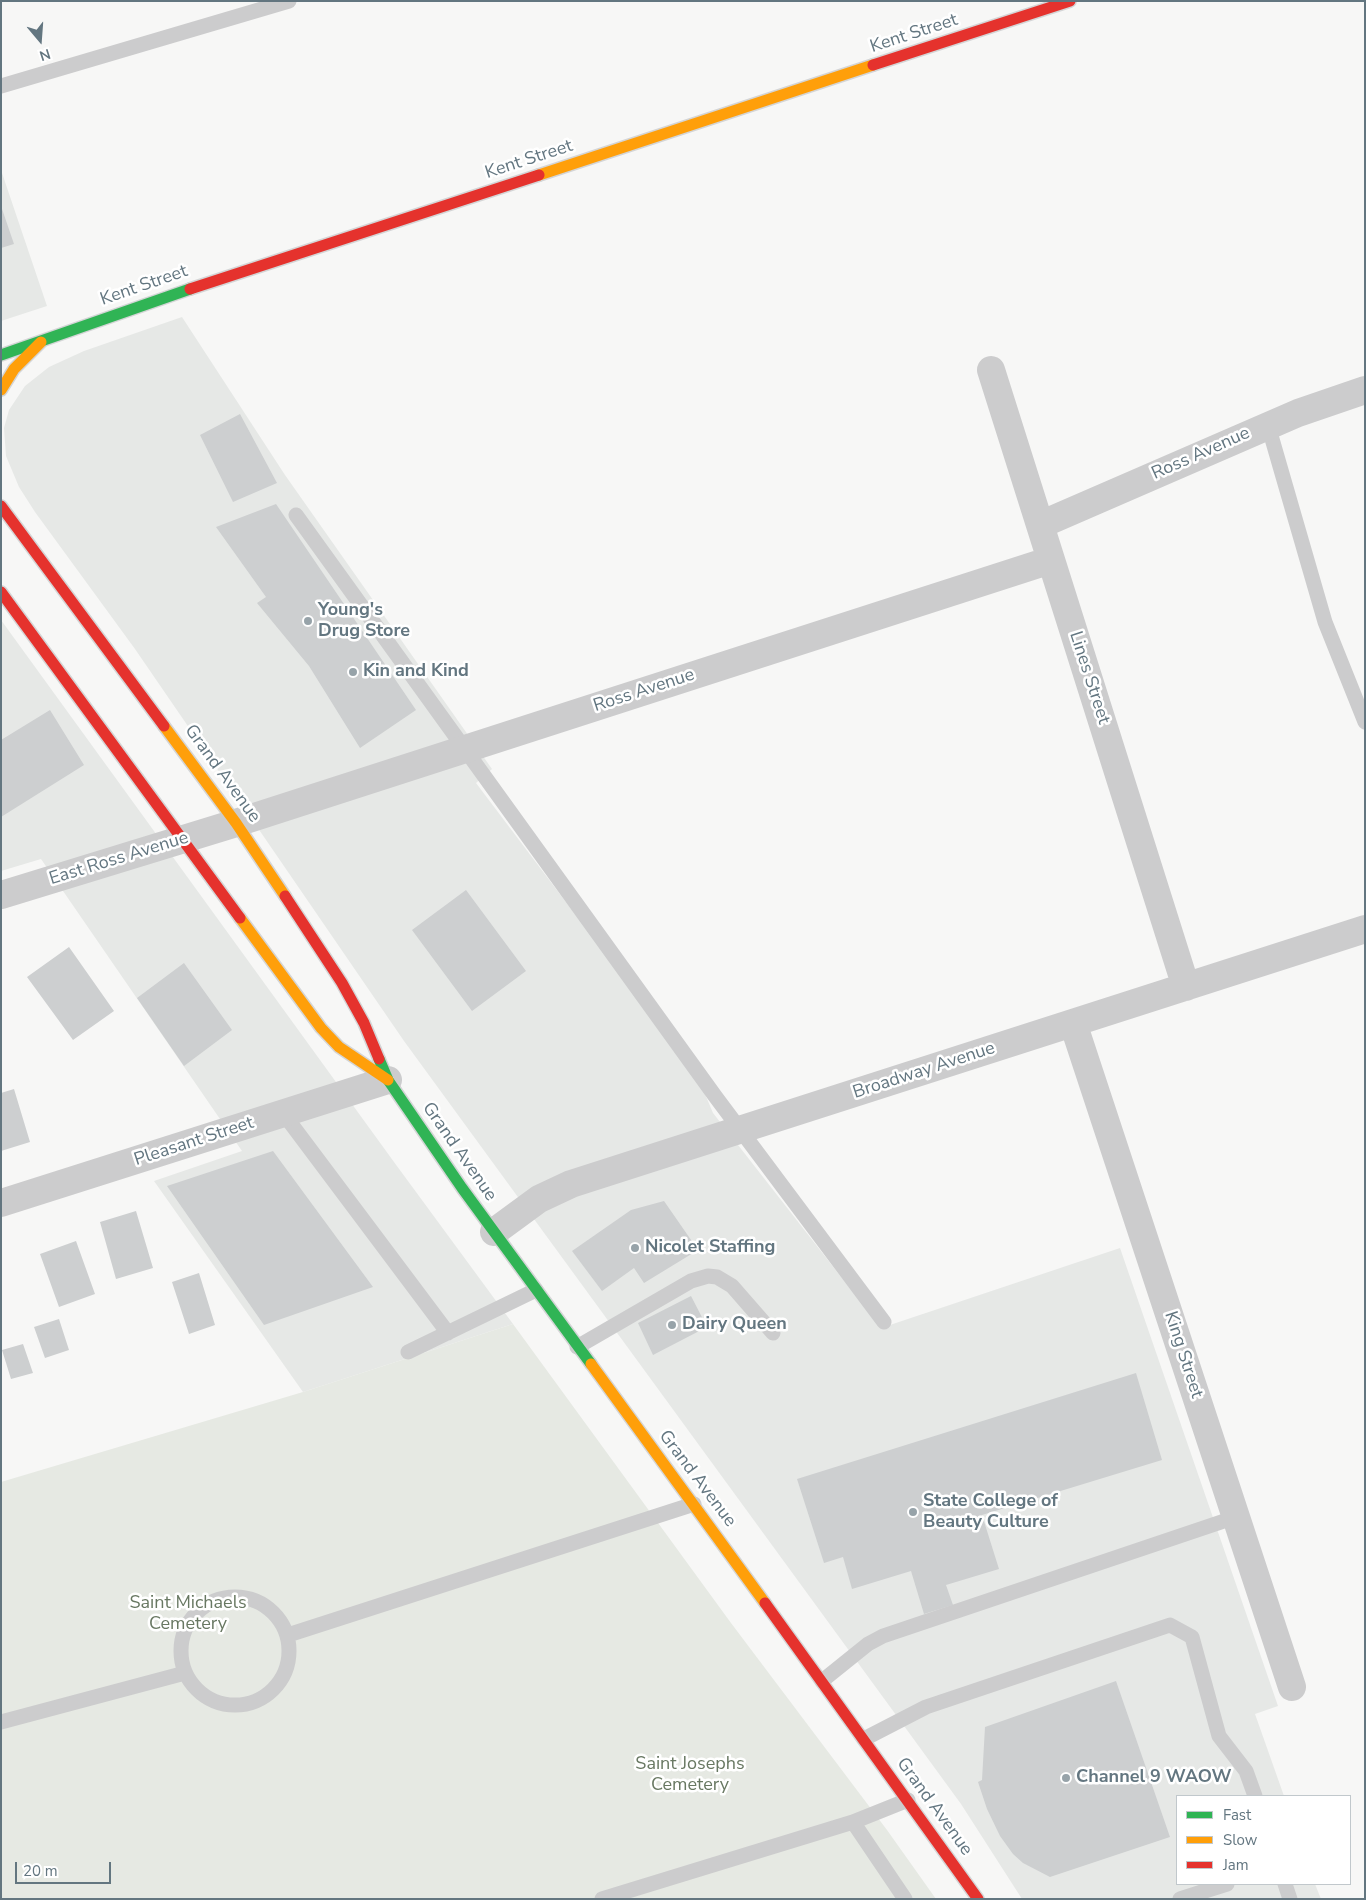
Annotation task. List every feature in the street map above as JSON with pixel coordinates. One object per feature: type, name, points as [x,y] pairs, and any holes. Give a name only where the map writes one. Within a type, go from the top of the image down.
[{"type":"main road","name":"Kent Street","points":[[1,355],[144,304],[1070,1]]},
{"type":"main road","points":[[1,390],[14,369],[41,342]]},
{"type":"main road","name":"Grand Avenue","points":[[4,500],[21,531],[236,823],[342,983],[364,1023],[388,1080],[494,1232],[694,1504],[978,1899]]},
{"type":"main road","name":"Grand Avenue","points":[[1,592],[321,1028],[349,1054],[388,1080]]},
{"type":"street","name":"Lines Street","points":[[991,370],[1186,986]]},
{"type":"street","name":"Ross Avenue","points":[[1040,525],[1268,425],[1317,405],[1365,390]]},
{"type":"street","name":"Ross Avenue","points":[[236,823],[1051,560]]},
{"type":"street","name":"East Ross Avenue","points":[[1,895],[236,823]]},
{"type":"street","name":"Broadway Avenue","points":[[494,1232],[539,1199],[556,1190],[1365,929]]},
{"type":"street","name":"King Street","points":[[1074,1023],[1292,1687]]},
{"type":"street","name":"Pleasant Street","points":[[1,1203],[388,1080]]},
{"type":"lane","points":[[1,86],[289,1]]},
{"type":"lane","points":[[1268,425],[1325,622],[1365,722]]},
{"type":"lane","points":[[296,515],[740,1130],[884,1322]]},
{"type":"lane","points":[[283,1113],[448,1333]]},
{"type":"lane","points":[[577,1347],[691,1281],[712,1276],[726,1282],[738,1292],[773,1333]]},
{"type":"lane","points":[[408,1352],[536,1290]]},
{"type":"lane","points":[[288,1635],[694,1504]]},
{"type":"lane","points":[[822,1681],[868,1644],[883,1636],[1236,1517]]},
{"type":"lane","points":[[234,1596],[251,1598],[267,1606],[280,1619],[288,1635],[290,1654],[285,1672],[276,1687],[262,1698],[244,1704],[227,1705],[209,1699],[194,1688],[184,1673],[180,1656],[181,1638],[188,1622],[200,1608],[216,1599],[234,1596]]},
{"type":"lane","points":[[864,1739],[926,1707],[1170,1624],[1192,1637],[1219,1736],[1246,1771],[1255,1795]]},
{"type":"lane","points":[[1,1722],[184,1673]]},
{"type":"lane","points":[[602,1899],[853,1822],[908,1800]]},
{"type":"lane","points":[[853,1822],[905,1899]]},
{"type":"lane","points":[[1180,1899],[1223,1885]]},
{"type":"lane","points":[[1285,1885],[1290,1899]]},
{"type":"shaded area","points":[[1,170],[47,306],[1,321]]},
{"type":"shaded area","points":[[182,317],[285,475],[492,769],[476,783],[655,1020],[705,1094],[713,1113],[881,1328],[1120,1248],[1278,1706],[1255,1714],[1284,1795],[1176,1795],[1176,1885],[1315,1885],[1321,1899],[1022,1899],[961,1804],[404,1041],[135,649],[35,512],[19,487],[6,456],[4,428],[9,410],[25,386],[49,367],[84,351]]},
{"type":"shaded area","points":[[1,620],[513,1324],[303,1392],[154,1181],[242,1151],[41,859],[1,871]]},
{"type":"green space","name":"Saint Michaels Cemetery","points":[[513,1324],[731,1623],[887,1830],[936,1899],[1,1899],[1,1482],[303,1392]]},
{"type":"building","points":[[1,206],[14,244],[1,248]]},
{"type":"building","points":[[240,414],[277,483],[233,502],[200,435]]},
{"type":"building","points":[[276,504],[416,710],[360,748],[309,666],[257,603],[266,597],[216,527]]},
{"type":"building","points":[[50,710],[84,765],[1,817],[1,740]]},
{"type":"building","points":[[466,890],[526,971],[472,1011],[412,930]]},
{"type":"building","points":[[69,947],[114,1011],[73,1040],[27,977]]},
{"type":"building","points":[[184,963],[232,1030],[184,1066],[137,998]]},
{"type":"building","points":[[14,1089],[30,1142],[1,1151],[1,1093]]},
{"type":"building","points":[[273,1151],[373,1287],[264,1325],[167,1186]]},
{"type":"building","points":[[664,1201],[698,1250],[644,1283],[634,1268],[602,1291],[572,1251],[631,1210]]},
{"type":"building","points":[[136,1211],[153,1268],[116,1279],[100,1222]]},
{"type":"building","points":[[76,1241],[95,1294],[59,1307],[40,1254]]},
{"type":"building","points":[[199,1273],[215,1325],[189,1334],[172,1282]]},
{"type":"building","name":"Dairy Queen","points":[[691,1296],[707,1327],[653,1355],[638,1323]]},
{"type":"building","points":[[59,1319],[69,1350],[45,1358],[34,1327]]},
{"type":"building","points":[[23,1344],[33,1373],[11,1379],[2,1350]]},
{"type":"building","points":[[1136,1373],[1162,1460],[982,1515],[999,1569],[946,1585],[953,1605],[924,1614],[911,1571],[852,1589],[843,1557],[824,1563],[797,1479]]},
{"type":"building","name":"Channel 9 WAOW","points":[[1116,1681],[1170,1837],[1050,1877],[1023,1863],[1013,1854],[1000,1836],[987,1809],[978,1782],[982,1780],[985,1727]]},
{"type":"traffic: fast","points":[[1,355],[190,289]]},
{"type":"traffic: fast","points":[[379,1059],[388,1080],[462,1188],[591,1364]]},
{"type":"traffic: slow","points":[[539,175],[873,65]]},
{"type":"traffic: slow","points":[[1,390],[14,369],[41,342]]},
{"type":"traffic: slow","points":[[164,726],[236,823],[285,896]]},
{"type":"traffic: slow","points":[[240,918],[321,1028],[339,1047],[388,1080]]},
{"type":"traffic: slow","points":[[591,1364],[765,1603]]},
{"type":"traffic: jam","points":[[873,65],[1070,1]]},
{"type":"traffic: jam","points":[[190,289],[539,175]]},
{"type":"traffic: jam","points":[[1,506],[164,726]]},
{"type":"traffic: jam","points":[[1,592],[240,918]]},
{"type":"traffic: jam","points":[[285,896],[342,983],[364,1023],[379,1059]]},
{"type":"traffic: jam","points":[[765,1603],[978,1899]]},
{"type":"place","name":"Young's Drug Store","points":[[308,621]]},
{"type":"place","name":"Kin and Kind","points":[[353,672]]},
{"type":"place","name":"Nicolet Staffing","points":[[635,1248]]},
{"type":"place","name":"Dairy Queen","points":[[672,1325]]},
{"type":"place","name":"State College of Beauty Culture","points":[[913,1512]]},
{"type":"place","name":"Channel 9 WAOW","points":[[1066,1778]]},
{"type":"park label","name":"Saint Josephs Cemetery","points":[[690,1775]]}]
